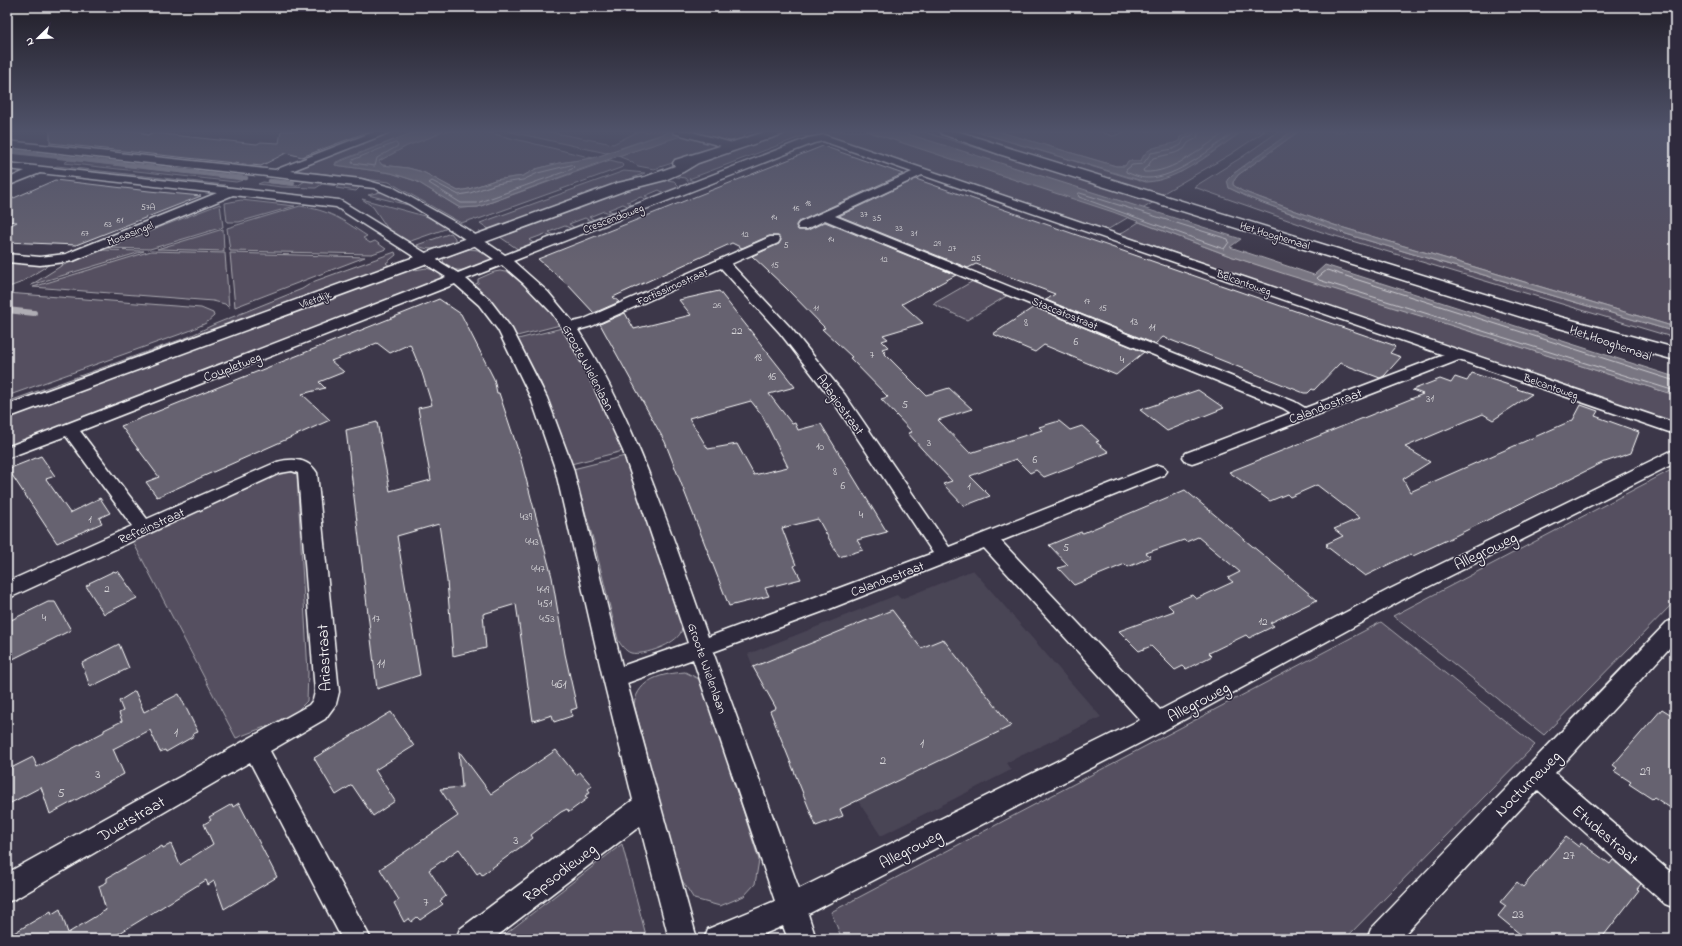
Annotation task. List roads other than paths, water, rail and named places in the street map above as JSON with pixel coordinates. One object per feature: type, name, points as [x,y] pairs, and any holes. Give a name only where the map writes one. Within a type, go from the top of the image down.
[{"type":"street","points":[[7,183],[26,175]]},
{"type":"street","points":[[86,175],[339,204],[458,279],[484,302],[505,329],[520,355],[539,398],[564,468],[614,678],[683,939]]},
{"type":"street","name":"Mosasingel","points":[[7,258],[40,261],[68,258],[271,175]]},
{"type":"street","name":"Groote Wielenlaan","points":[[296,175],[361,182],[381,186],[395,192],[475,240],[505,260],[532,284],[570,327],[599,380],[632,451],[802,939]]},
{"type":"street","name":"Vlietdijk","points":[[7,412],[623,186],[637,184],[662,175]]},
{"type":"street","name":"Crescendoweg","points":[[458,279],[722,175]]},
{"type":"street","points":[[804,226],[914,175]]},
{"type":"street","name":"Belcantoweg","points":[[935,175],[1675,429]]},
{"type":"street","name":"Het Hooghemaal","points":[[1082,175],[1547,319],[1675,354]]},
{"type":"street","name":"Staccatostraat","points":[[825,216],[1289,405],[1303,414]]},
{"type":"street","name":"Fortissimostraat","points":[[570,327],[587,324],[774,240]]},
{"type":"street","name":"Adagiostraat","points":[[723,263],[785,330],[839,398],[945,556]]},
{"type":"street","name":"Coupletweg","points":[[7,453],[458,279]]},
{"type":"street","name":"Het Hooghemaal","points":[[1547,319],[1619,346],[1675,363]]},
{"type":"street","name":"Calandostraat","points":[[1192,457],[1458,355]]},
{"type":"street","points":[[70,429],[143,528]]},
{"type":"street","name":"Allegroweg","points":[[718,939],[791,908],[1157,723],[1396,594],[1675,456]]},
{"type":"street","name":"Refreinstraat","points":[[7,591],[274,469],[296,465]]},
{"type":"street","name":"Ariastraat","points":[[255,748],[317,712],[324,704],[327,692],[308,473],[304,468],[296,465]]},
{"type":"street","name":"Calandostraat","points":[[614,678],[701,648],[945,556],[1158,471]]},
{"type":"street","points":[[987,539],[1157,723]]},
{"type":"street","name":"Nocturneweg","points":[[1381,939],[1488,822],[1538,774],[1675,628]]},
{"type":"street","points":[[255,748],[357,939]]},
{"type":"street","name":"Duetstraat","points":[[7,888],[255,748]]},
{"type":"street","name":"Etudestraat","points":[[1538,774],[1675,894]]},
{"type":"street","name":"Rapsodieweg","points":[[470,939],[647,804]]},
{"type":"water","points":[[398,175],[429,175],[458,191],[469,189],[495,180],[525,175],[565,175],[478,207],[460,208],[416,181]]},
{"type":"water","points":[[1001,175],[1039,175],[1241,239],[1230,247],[1314,275],[1325,265],[1675,377],[1675,395],[1285,274],[1230,256],[1113,212]]},
{"type":"water","points":[[1123,175],[1173,175],[1159,180],[1146,182]]},
{"type":"water","points":[[1232,175],[1238,175],[1233,182],[1233,185],[1242,191],[1334,225],[1675,327],[1675,332],[1346,234],[1250,198],[1229,188],[1227,180]]},
{"type":"waterway","points":[[221,175],[246,178]]},
{"type":"waterway","points":[[270,181],[293,183]]},
{"type":"waterway","points":[[7,310],[34,313]]}]
